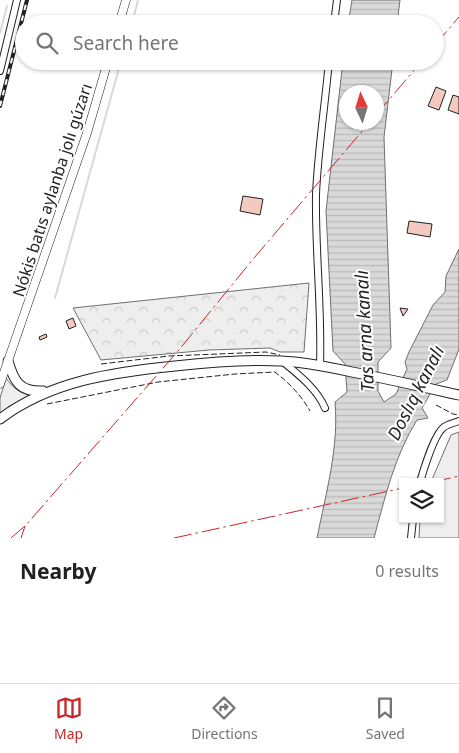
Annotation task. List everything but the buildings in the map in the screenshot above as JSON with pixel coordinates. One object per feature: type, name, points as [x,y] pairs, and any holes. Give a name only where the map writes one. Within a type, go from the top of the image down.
[{"type":"highway","points":[[8,361],[12,374],[23,388],[33,392],[48,391]]},
{"type":"highway","points":[[0,419],[32,398],[48,391],[98,377],[218,361],[281,361],[320,366],[385,378],[459,395]]},
{"type":"main road","points":[[122,15],[126,0]]},
{"type":"main road","name":"Nókis batıs aylanba jolı gúzarı","points":[[0,384],[87,133],[105,70]]},
{"type":"street","points":[[0,71],[17,0]]},
{"type":"street","points":[[335,15],[337,0]]},
{"type":"street","points":[[320,366],[321,334],[316,192],[328,70]]},
{"type":"street","points":[[281,361],[299,375],[322,401],[325,408]]},
{"type":"street","points":[[421,478],[437,435],[444,427],[459,421]]},
{"type":"street","points":[[411,538],[413,523]]},
{"type":"green space","points":[[309,283],[304,352],[280,352],[270,348],[209,350],[101,360],[73,308]]},
{"type":"green space","points":[[6,378],[16,389],[30,395],[8,407],[0,414],[0,398]]},
{"type":"green space","points":[[459,432],[459,538],[419,538],[420,523],[444,523],[444,478],[433,478],[451,435]]},
{"type":"water","points":[[352,0],[400,0],[398,15],[350,15]]},
{"type":"water","points":[[342,70],[392,70],[384,137],[391,348],[378,362],[378,391],[384,402],[396,394],[407,369],[405,362],[409,352],[433,305],[445,292],[446,276],[459,249],[459,349],[447,380],[436,384],[422,408],[428,418],[417,420],[409,433],[391,477],[374,538],[317,538],[333,453],[336,419],[335,402],[347,392],[345,364],[333,351],[326,211],[339,96],[339,130],[384,130],[384,85],[340,85]]},
{"type":"waterway","points":[[134,15],[138,0]]},
{"type":"waterway","points":[[0,33],[7,6]]},
{"type":"waterway","points":[[55,298],[118,70]]},
{"type":"railway","points":[[23,15],[27,0]]},
{"type":"railway","points":[[0,106],[15,47]]},
{"type":"fence","points":[[101,364],[169,356],[266,352],[280,355]]},
{"type":"fence","points":[[47,404],[158,382],[275,372],[295,390],[310,411]]},
{"type":"fence","points":[[436,405],[459,415]]},
{"type":"power","points":[[444,34],[459,17]]},
{"type":"power","points":[[384,106],[414,70]]},
{"type":"power","points":[[11,538],[26,525],[178,351],[363,130]]},
{"type":"power","points":[[444,479],[459,476]]},
{"type":"power","points":[[174,538],[399,489]]},
{"type":"power","points":[[21,538],[25,526]]},
{"type":"water label","name":"Tas arna kanalı","points":[[365,331]]},
{"type":"water label","name":"Doslıq kanalı","points":[[416,393]]}]
